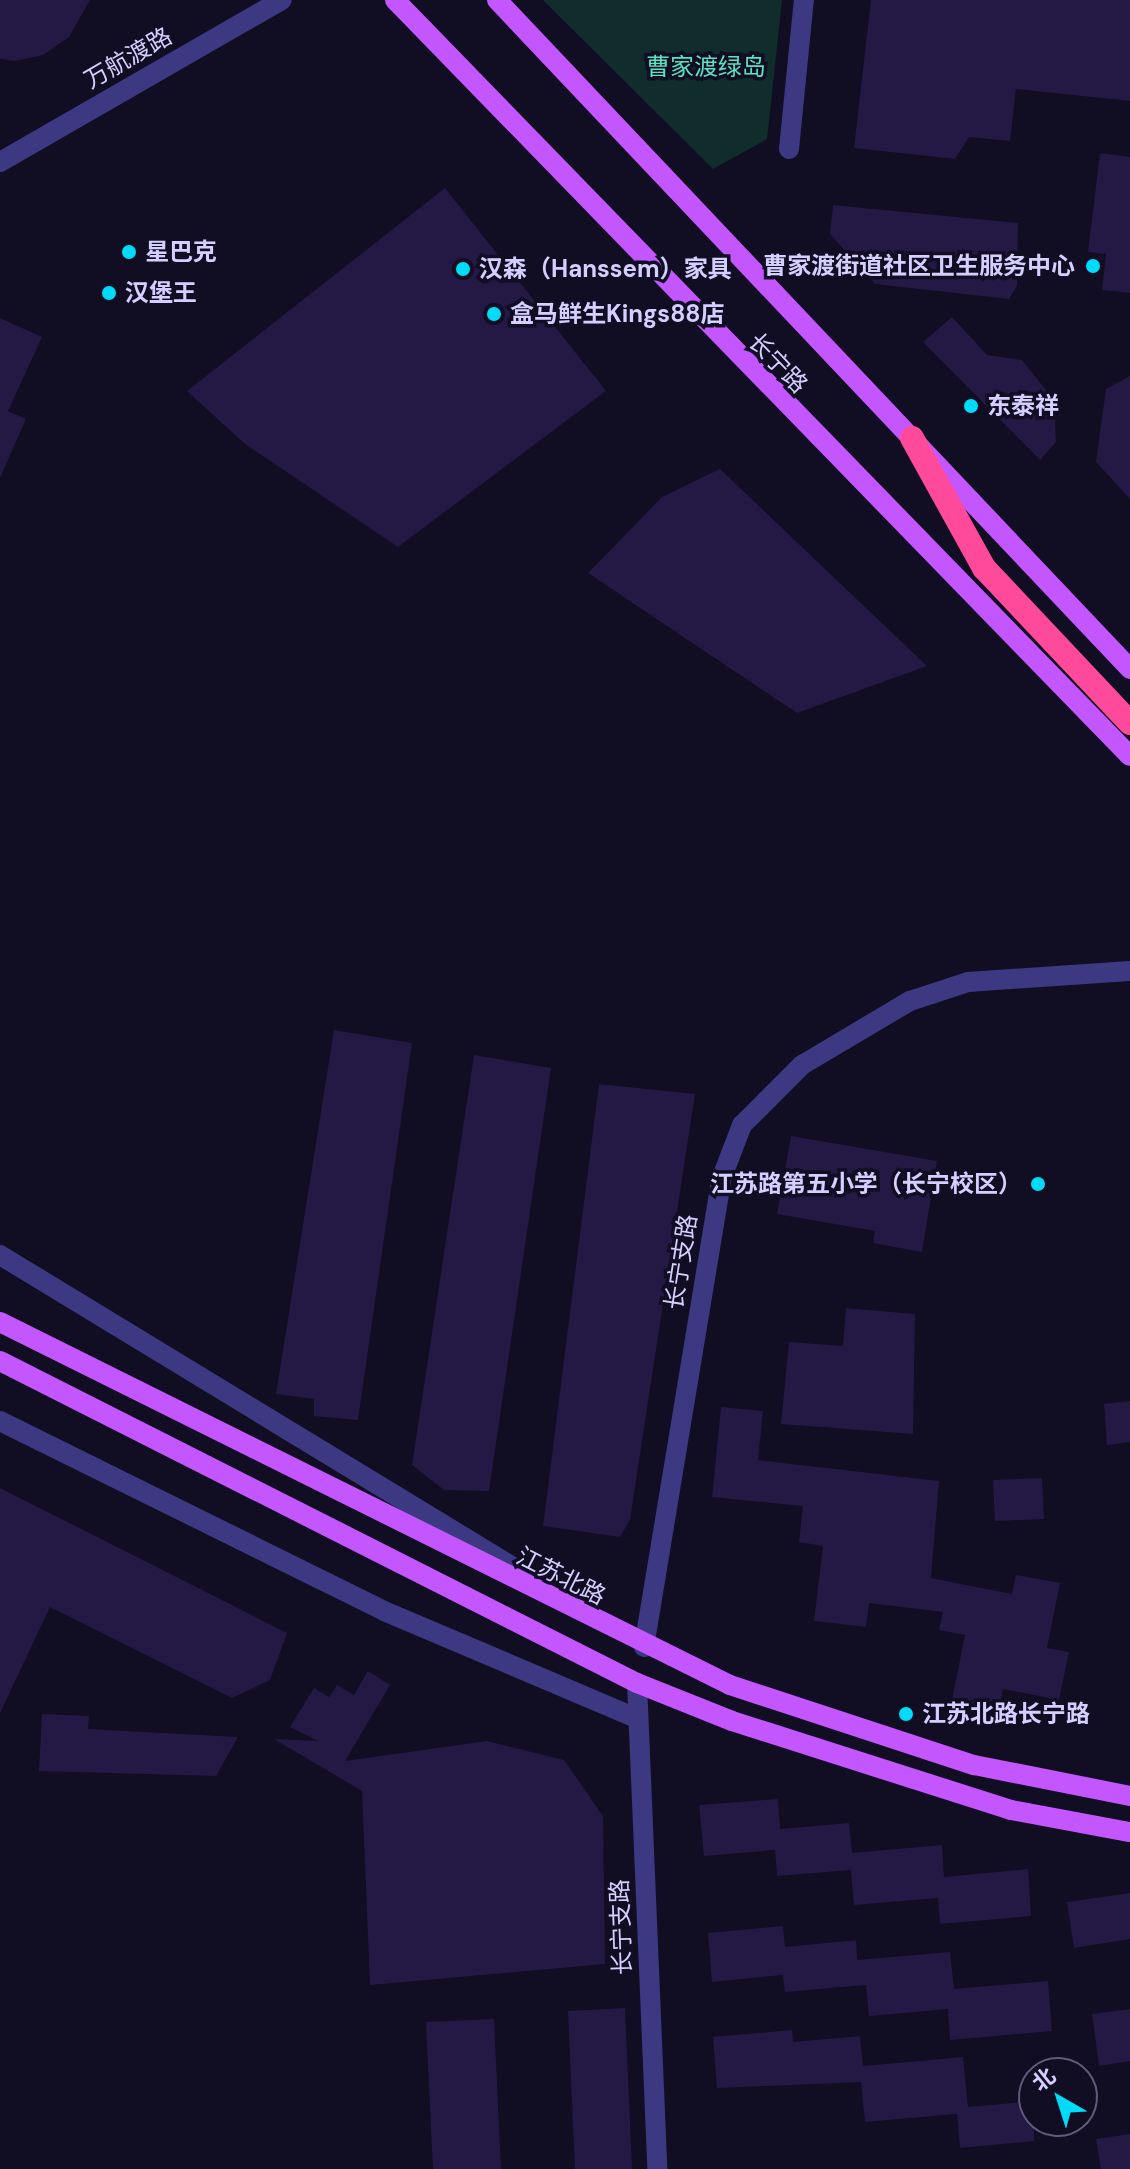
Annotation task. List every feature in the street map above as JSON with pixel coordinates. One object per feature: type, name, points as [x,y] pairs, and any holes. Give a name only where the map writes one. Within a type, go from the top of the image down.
[{"type":"highway","points":[[912,438],[984,568],[1130,723]]},
{"type":"main road","name":"长宁路","points":[[395,0],[1130,756]]},
{"type":"main road","name":"长宁路","points":[[497,0],[1130,669]]},
{"type":"main road","name":"江苏北路","points":[[0,1322],[644,1647],[730,1685],[974,1765],[1130,1796]]},
{"type":"main road","points":[[0,1361],[637,1683],[732,1721],[1011,1810],[1130,1832]]},
{"type":"street","name":"万航渡路","points":[[0,162],[282,0]]},
{"type":"street","points":[[789,149],[804,0]]},
{"type":"street","name":"长宁支路","points":[[644,1647],[722,1177],[742,1125],[802,1065],[910,1001],[968,982],[1129,970]]},
{"type":"street","points":[[0,1255],[542,1585]]},
{"type":"street","points":[[0,1421],[384,1611],[638,1719]]},
{"type":"street","name":"长宁支路","points":[[637,1683],[657,2169]]},
{"type":"green space","name":"曹家渡绿岛","points":[[543,0],[782,0],[767,139],[713,169]]},
{"type":"building","points":[[0,0],[90,0],[69,37],[43,55],[15,61],[0,59]]},
{"type":"building","points":[[871,0],[1130,0],[1130,101],[1016,89],[1010,141],[969,137],[955,159],[854,148]]},
{"type":"building","points":[[1100,153],[1130,157],[1130,293],[1102,290],[1106,254],[1088,252]]},
{"type":"building","points":[[445,188],[606,391],[398,547],[245,444],[187,391]]},
{"type":"building","points":[[833,205],[1018,223],[1017,286],[1009,299],[875,284],[830,234]]},
{"type":"building","points":[[952,317],[987,355],[1022,360],[1054,400],[1056,442],[1040,460],[923,342]]},
{"type":"building","points":[[0,318],[42,337],[8,411],[26,419],[0,478]]},
{"type":"building","points":[[1130,376],[1130,499],[1096,462],[1106,389]]},
{"type":"building","points":[[720,469],[927,666],[797,713],[588,573],[662,497]]},
{"type":"building","points":[[334,1030],[412,1043],[358,1420],[314,1416],[314,1399],[276,1394]]},
{"type":"building","points":[[474,1055],[551,1068],[489,1491],[444,1490],[412,1465]]},
{"type":"building","points":[[599,1084],[695,1094],[630,1520],[620,1537],[543,1526]]},
{"type":"building","points":[[791,1136],[937,1161],[922,1252],[873,1243],[875,1231],[777,1214]]},
{"type":"building","points":[[846,1308],[915,1314],[913,1434],[781,1424],[789,1342],[843,1346]]},
{"type":"building","points":[[1130,1401],[1130,1442],[1107,1445],[1104,1404]]},
{"type":"building","points":[[721,1407],[763,1411],[758,1460],[939,1481],[931,1578],[1012,1594],[1016,1575],[1060,1583],[1047,1648],[1069,1652],[1059,1700],[1003,1689],[998,1714],[951,1705],[965,1635],[939,1630],[943,1612],[869,1603],[866,1627],[814,1621],[823,1546],[799,1542],[803,1506],[712,1497]]},
{"type":"building","points":[[1042,1478],[1044,1519],[995,1521],[993,1480]]},
{"type":"building","points":[[0,1488],[287,1633],[270,1680],[232,1698],[50,1607],[0,1713]]},
{"type":"building","points":[[368,1671],[390,1685],[345,1761],[487,1741],[564,1760],[603,1816],[605,1964],[370,1985],[362,1791],[274,1739],[318,1741],[290,1727],[314,1688],[329,1697],[337,1685],[354,1695]]},
{"type":"building","points":[[42,1714],[89,1716],[88,1729],[238,1737],[216,1776],[39,1771]]},
{"type":"building","points":[[778,1799],[780,1829],[849,1823],[852,1853],[942,1845],[944,1877],[1028,1869],[1031,1916],[940,1924],[938,1898],[854,1905],[851,1870],[777,1876],[775,1850],[704,1856],[699,1805]]},
{"type":"building","points":[[1130,1893],[1130,1939],[1074,1948],[1067,1902]]},
{"type":"building","points":[[783,1926],[785,1947],[856,1940],[857,1960],[950,1952],[954,1989],[1048,1981],[1052,2031],[950,2040],[948,2009],[869,2016],[866,1985],[785,1992],[783,1975],[712,1982],[708,1933]]},
{"type":"building","points":[[625,2008],[632,2169],[575,2169],[568,2011]]},
{"type":"building","points":[[1130,2009],[1130,2061],[1099,2066],[1092,2014]]},
{"type":"building","points":[[494,2019],[501,2169],[433,2169],[426,2022]]},
{"type":"building","points":[[792,2030],[793,2042],[860,2036],[863,2066],[963,2057],[968,2107],[1018,2102],[1018,2137],[1034,2137],[1034,2141],[960,2148],[957,2114],[865,2122],[861,2082],[717,2088],[713,2037]]},
{"type":"building","points":[[1130,2134],[1130,2169],[1101,2169],[1096,2139]]},
{"type":"place","name":"星巴克","points":[[129,252]]},
{"type":"place","name":"曹家渡街道社区卫生服务中心","points":[[1093,266]]},
{"type":"place","name":"汉森（Hanssem）家具","points":[[463,269]]},
{"type":"place","name":"汉堡王","points":[[109,293]]},
{"type":"place","name":"盒马鲜生Kings88店","points":[[494,314]]},
{"type":"place","name":"东泰祥","points":[[971,406]]},
{"type":"place","name":"江苏路第五小学（长宁校区）","points":[[1038,1184]]},
{"type":"place","name":"江苏北路长宁路","points":[[906,1714]]}]
